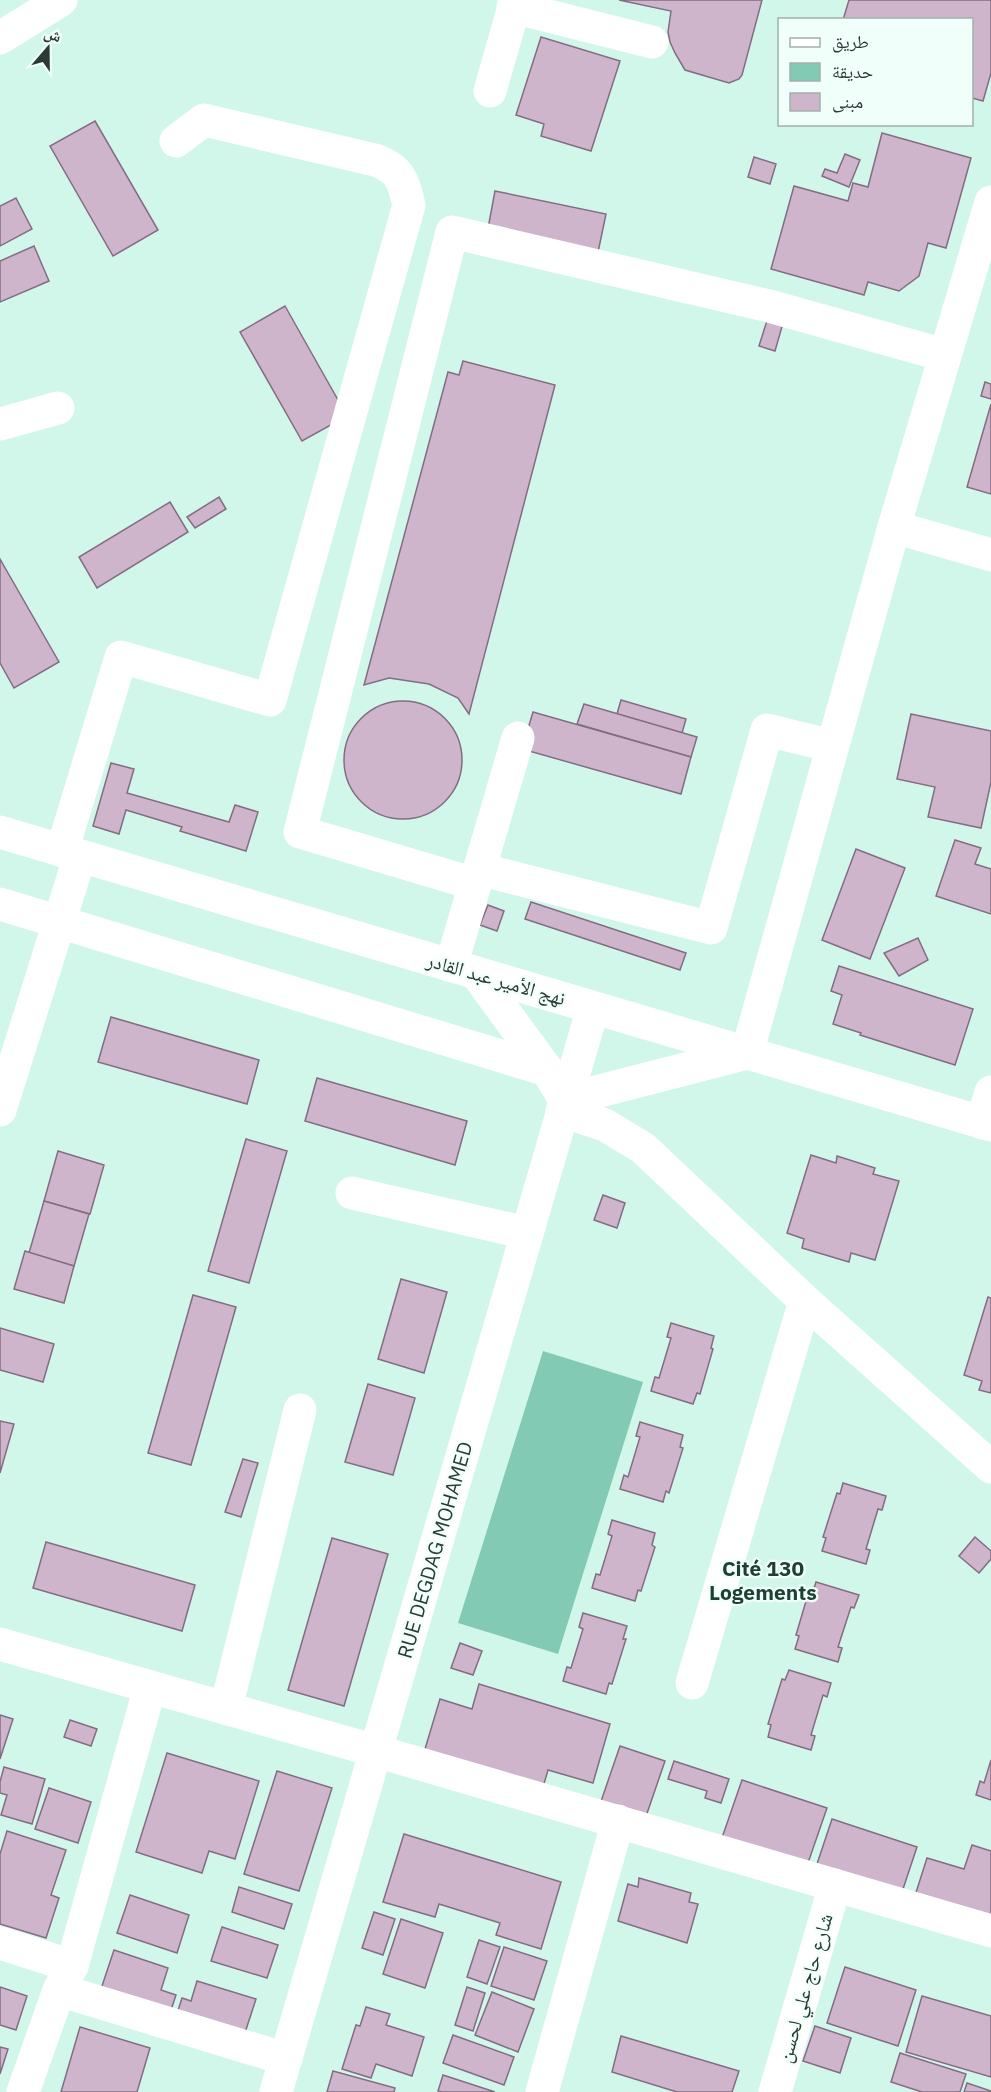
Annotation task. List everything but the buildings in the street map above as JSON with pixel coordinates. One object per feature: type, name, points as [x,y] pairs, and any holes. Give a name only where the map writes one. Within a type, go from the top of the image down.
[{"type":"street","points":[[0,38],[61,0]]},
{"type":"street","points":[[490,91],[514,4],[652,42]]},
{"type":"street","points":[[0,1110],[61,922],[71,853],[121,657],[270,700],[320,478],[409,205],[399,177],[390,166],[375,160],[204,120],[176,141]]},
{"type":"street","points":[[564,1105],[747,1053],[894,527],[991,202]]},
{"type":"street","points":[[832,747],[767,730],[711,928],[477,876],[300,832],[452,232],[770,306],[944,356]]},
{"type":"street","points":[[0,424],[58,408]]},
{"type":"street","points":[[894,527],[991,555]]},
{"type":"street","points":[[518,738],[477,876],[463,969],[547,1070],[564,1105],[644,1148],[805,1301],[991,1467]]},
{"type":"street","name":"نهج الأمير عبد القادر","points":[[0,832],[747,1053],[988,1113]]},
{"type":"street","points":[[0,904],[547,1070]]},
{"type":"street","name":"RUE DEGDAG MOHAMED","points":[[276,2092],[593,1008]]},
{"type":"street","points":[[352,1193],[527,1233]]},
{"type":"street","points":[[692,1683],[805,1301]]},
{"type":"street","points":[[226,1708],[300,1410]]},
{"type":"street","points":[[0,1644],[991,1930]]},
{"type":"street","points":[[23,2092],[66,1978],[150,1687]]},
{"type":"street","points":[[542,2092],[618,1821]]},
{"type":"street","name":"شارع حاج علي لحسن","points":[[775,2092],[835,1885]]},
{"type":"street","points":[[0,1943],[66,1978],[286,2059]]},
{"type":"green space","points":[[543,1351],[643,1382],[558,1654],[458,1623]]},
{"type":"district","name":"Cité 130 Logements","points":[[763,1581]]}]
